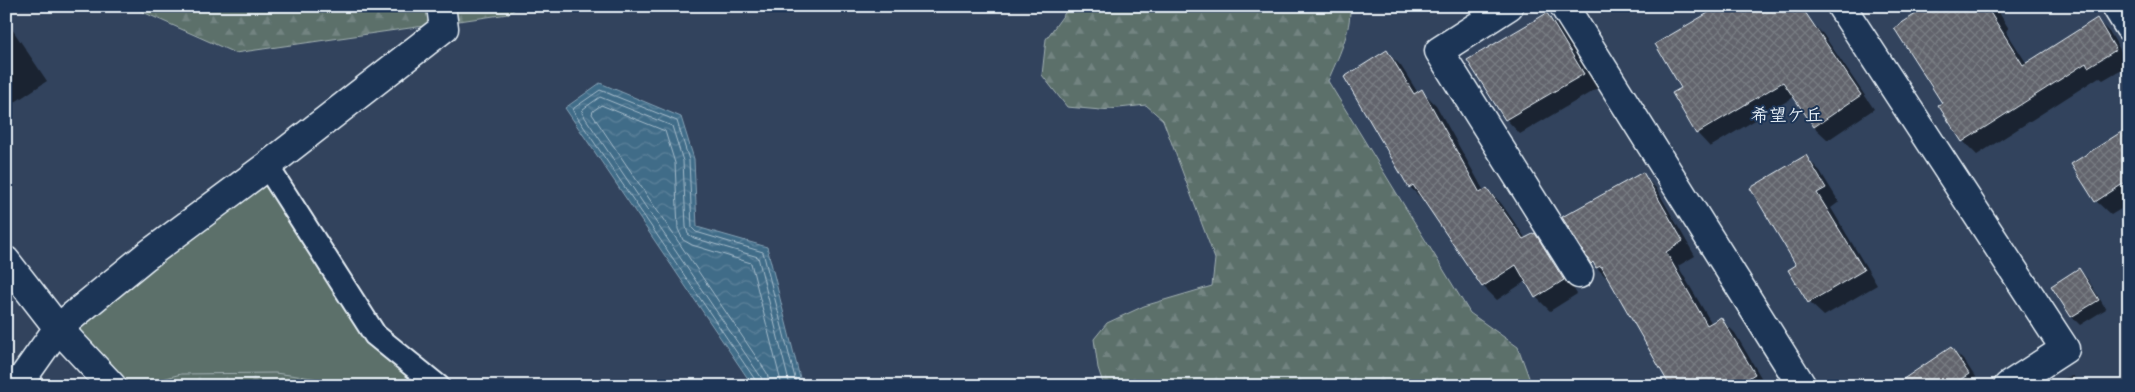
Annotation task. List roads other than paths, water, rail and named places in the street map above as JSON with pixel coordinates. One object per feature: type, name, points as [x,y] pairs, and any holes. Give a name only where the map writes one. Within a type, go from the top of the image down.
[{"type":"street","points":[[17,386],[58,328],[146,256],[267,166],[444,28],[441,6]]},
{"type":"street","points":[[1509,6],[1438,51],[1579,274]]},
{"type":"street","points":[[1564,6],[1802,386]]},
{"type":"street","points":[[1841,6],[2065,349],[2008,386]]},
{"type":"street","points":[[2116,6],[2129,27]]},
{"type":"street","points":[[6,261],[58,328],[112,386]]},
{"type":"lane","points":[[267,166],[375,335],[438,386]]},
{"type":"water","points":[[600,83],[681,117],[694,159],[697,227],[767,247],[802,386],[753,386],[565,108]]},
{"type":"district","name":"希望ケ丘","points":[[1787,115]]}]
